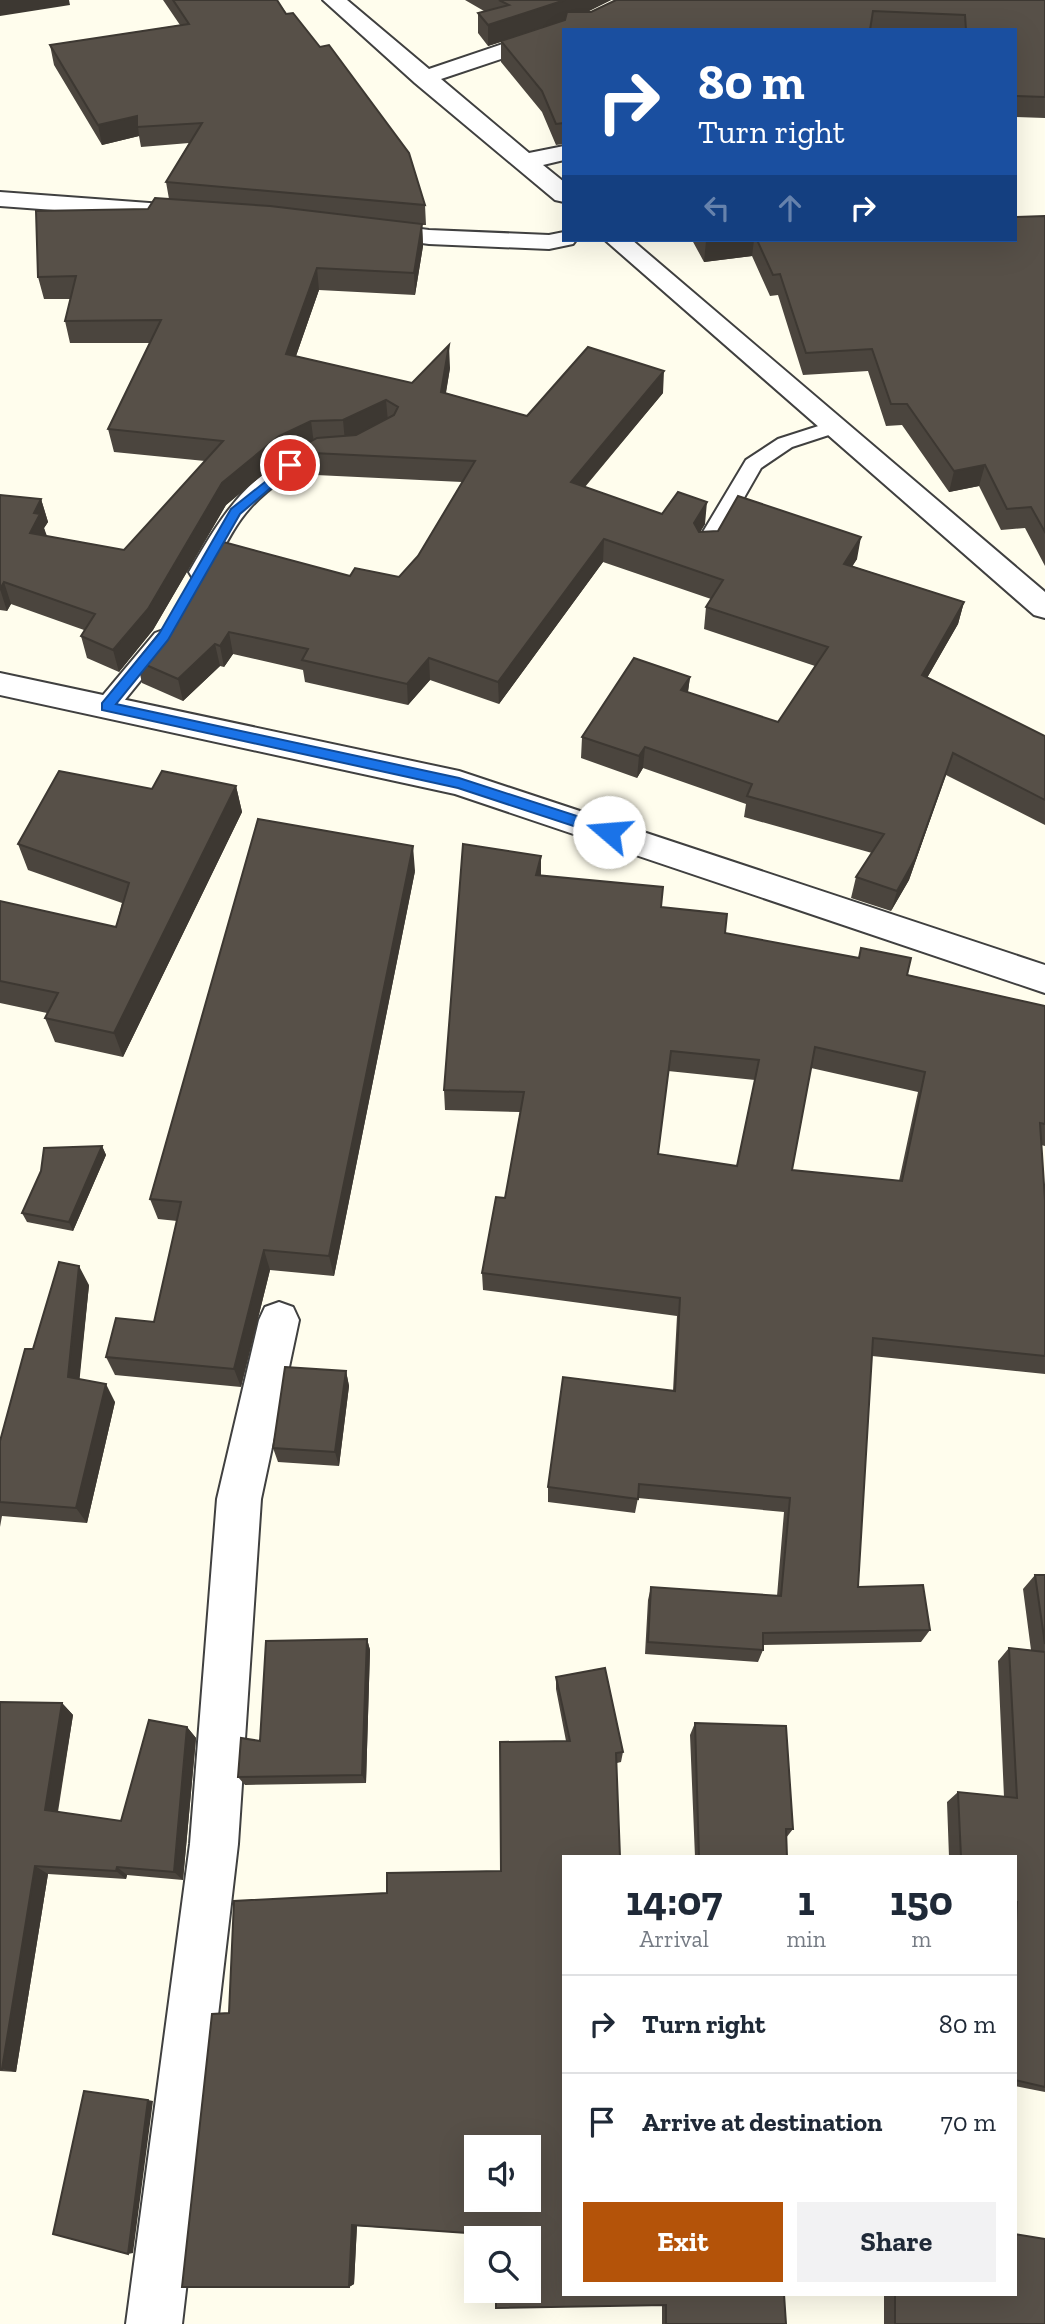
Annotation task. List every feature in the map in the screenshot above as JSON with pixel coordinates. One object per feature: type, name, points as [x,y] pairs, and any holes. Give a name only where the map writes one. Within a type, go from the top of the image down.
[{"type":"street","points":[[334,0],[562,193]]},
{"type":"street","points":[[572,28],[588,23]]},
{"type":"street","points":[[423,78],[562,31]]},
{"type":"street","points":[[522,162],[562,153]]},
{"type":"street","points":[[0,199],[218,215]]},
{"type":"street","points":[[351,228],[429,237],[549,242],[562,239]]},
{"type":"street","points":[[619,242],[1045,608]]},
{"type":"street","points":[[0,684],[459,783],[1045,979]]},
{"type":"street","points":[[155,2324],[214,1844],[239,1499],[279,1320]]},
{"type":"lane","points":[[705,547],[753,464],[785,443],[834,427]]},
{"type":"lane","points":[[192,586],[235,512],[290,465],[315,452],[350,451]]},
{"type":"lane","points":[[107,706],[164,637],[175,616]]},
{"type":"building","points":[[173,0],[277,0],[286,14],[293,13],[320,47],[329,45],[409,153],[425,205],[166,182],[202,123],[137,127],[137,116],[98,125],[50,45],[189,24]]},
{"type":"building","points":[[499,0],[565,0],[488,25],[478,13],[509,5]]},
{"type":"building","points":[[616,0],[1045,0],[1045,97],[1017,96],[1017,28],[966,28],[965,15],[873,11],[870,28],[562,28],[562,123],[556,124],[542,91],[501,41],[565,20],[567,12],[591,12]]},
{"type":"building","points":[[155,198],[270,206],[422,224],[414,273],[317,268],[286,354],[412,383],[449,345],[441,392],[527,416],[588,347],[664,371],[571,482],[662,514],[678,492],[707,502],[694,523],[699,532],[718,531],[738,496],[861,537],[844,564],[964,602],[922,675],[1045,736],[1045,800],[953,753],[915,859],[897,891],[856,877],[884,834],[747,796],[752,784],[645,747],[639,756],[582,737],[634,658],[690,677],[681,690],[778,722],[828,647],[706,607],[723,580],[604,539],[498,682],[429,658],[407,684],[302,660],[308,649],[229,632],[220,646],[215,644],[178,679],[137,661],[169,621],[216,540],[350,576],[355,568],[399,577],[418,556],[475,461],[292,452],[317,438],[356,435],[394,415],[398,407],[386,400],[343,420],[311,421],[279,436],[222,483],[148,609],[113,650],[81,636],[95,614],[4,582],[0,589],[0,495],[41,499],[34,513],[40,514],[30,533],[124,550],[223,441],[108,429],[161,320],[65,321],[76,276],[38,277],[36,211],[148,209]]},
{"type":"building","points":[[1045,216],[1045,532],[1031,507],[1007,509],[985,465],[954,471],[907,404],[891,404],[872,349],[806,353],[780,274],[773,275],[758,242],[1017,242],[1017,217]]},
{"type":"building","points":[[59,771],[152,789],[162,771],[236,786],[114,1033],[45,1018],[58,993],[0,981],[0,901],[116,927],[129,883],[18,844]]},
{"type":"building","points":[[258,819],[413,846],[329,1256],[264,1250],[234,1369],[106,1357],[116,1318],[154,1322],[181,1202],[150,1199]]},
{"type":"building","points":[[463,844],[541,856],[536,875],[663,887],[661,907],[727,914],[725,933],[859,958],[861,948],[911,958],[907,975],[1045,1006],[1045,1124],[1040,1123],[1045,1200],[1045,1356],[873,1338],[858,1587],[923,1585],[930,1630],[763,1633],[763,1650],[648,1642],[651,1587],[781,1596],[790,1498],[639,1484],[638,1499],[548,1487],[563,1377],[675,1391],[680,1298],[482,1273],[496,1197],[505,1198],[524,1092],[444,1090]],"holes":[[[815,1047],[925,1072],[902,1181],[792,1170]],[[671,1051],[759,1060],[737,1166],[658,1154]]]},
{"type":"building","points":[[102,1146],[69,1222],[22,1213],[41,1171],[44,1148]]},
{"type":"building","points":[[59,1262],[79,1266],[68,1377],[106,1384],[76,1508],[0,1502],[0,1441],[25,1349],[33,1349]]},
{"type":"building","points":[[285,1367],[346,1371],[335,1452],[273,1448]]},
{"type":"building","points":[[1035,1575],[1045,1575],[1045,1644]]},
{"type":"building","points":[[367,1639],[362,1775],[238,1777],[241,1738],[260,1741],[266,1641]]},
{"type":"building","points":[[1009,1648],[1045,1652],[1045,2087],[1017,2080],[1017,1855],[961,1855],[958,1792],[1017,1798]]},
{"type":"building","points":[[605,1668],[623,1752],[616,1753],[620,1855],[562,1855],[562,2296],[784,2296],[786,2324],[666,2324],[666,2305],[496,2308],[496,2303],[541,2303],[541,2226],[464,2226],[464,2233],[352,2225],[349,2287],[182,2287],[212,2014],[229,2013],[234,1901],[387,1893],[387,1873],[501,1871],[500,1742],[570,1741],[556,1677]]},
{"type":"building","points":[[0,1702],[62,1703],[45,1810],[121,1821],[149,1720],[187,1727],[174,1872],[117,1867],[116,1871],[35,1866],[2,2069],[0,2069]]},
{"type":"building","points":[[695,1723],[786,1726],[793,1829],[786,1829],[787,1855],[699,1855]]},
{"type":"building","points":[[84,2091],[148,2100],[128,2254],[53,2234]]},
{"type":"building","points":[[1017,2234],[1045,2239],[1045,2324],[895,2324],[895,2296],[1017,2296]]},
{"type":"route","points":[[290,465],[235,512],[164,637],[107,706],[459,783],[609,832]]}]
